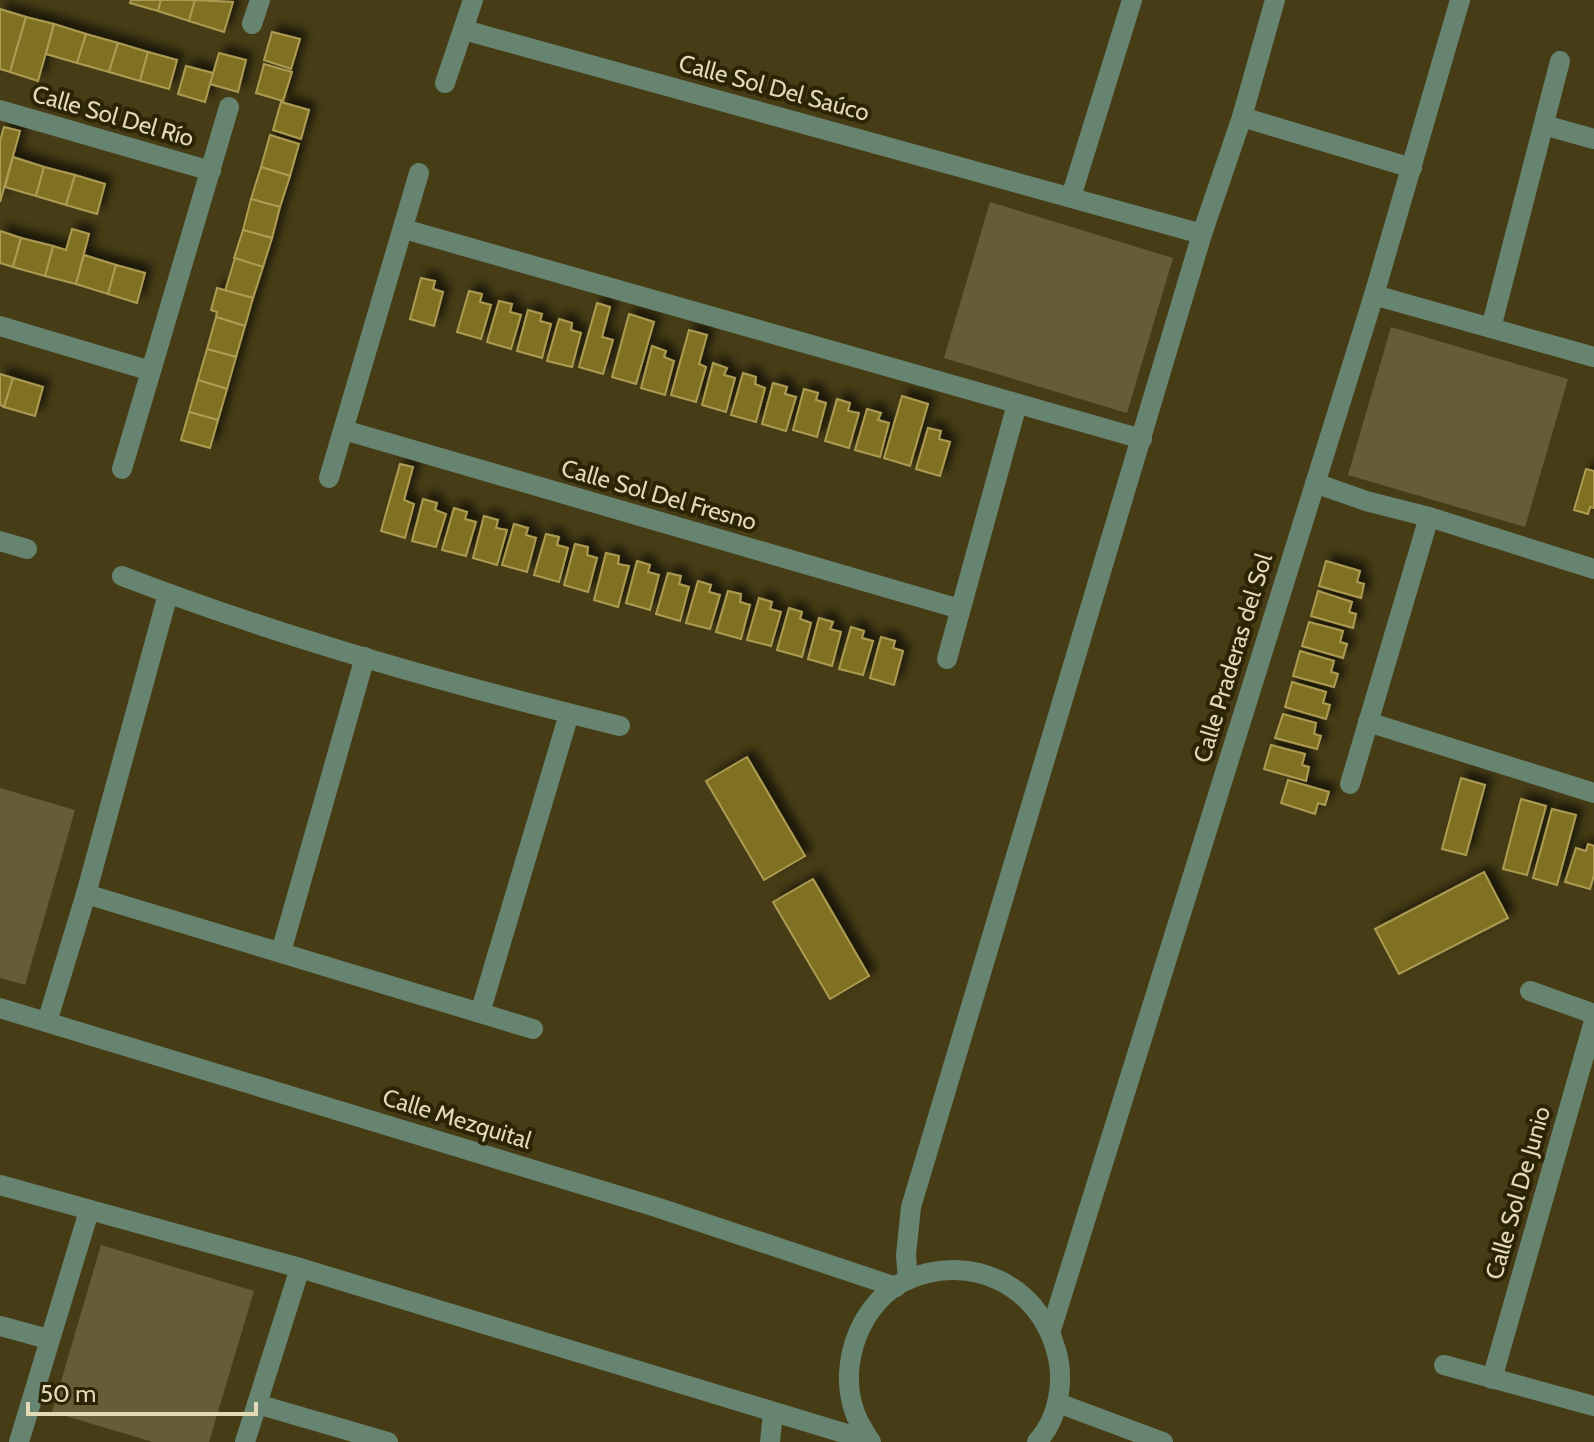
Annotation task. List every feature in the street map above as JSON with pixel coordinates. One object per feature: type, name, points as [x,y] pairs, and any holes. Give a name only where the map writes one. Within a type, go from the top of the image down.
[{"type":"street","points":[[252,24],[260,0]]},
{"type":"street","points":[[445,83],[473,0]]},
{"type":"street","points":[[1071,197],[1132,0]]},
{"type":"street","points":[[902,1283],[911,1207],[1275,0]]},
{"type":"street","name":"Calle Praderas del Sol","points":[[1051,1330],[1374,295],[1460,0]]},
{"type":"street","name":"Calle Sol Del Saúco","points":[[464,30],[1202,234]]},
{"type":"street","points":[[1491,328],[1560,61]]},
{"type":"street","name":"Calle Sol Del Río","points":[[122,469],[229,107]]},
{"type":"street","name":"Calle Sol Del Río","points":[[0,110],[211,171]]},
{"type":"street","points":[[1242,117],[1412,168]]},
{"type":"street","points":[[1544,125],[1594,139]]},
{"type":"street","points":[[329,478],[419,173]]},
{"type":"street","points":[[404,229],[1142,439]]},
{"type":"street","points":[[1374,295],[1594,357]]},
{"type":"street","points":[[0,326],[151,371]]},
{"type":"street","points":[[947,659],[1017,404]]},
{"type":"street","name":"Calle Sol Del Fresno","points":[[344,430],[960,609]]},
{"type":"street","points":[[1315,483],[1594,569]]},
{"type":"street","points":[[1350,784],[1429,517]]},
{"type":"street","points":[[0,541],[27,549]]},
{"type":"street","points":[[122,576],[168,594],[365,657],[620,726]]},
{"type":"street","points":[[47,1022],[86,894],[168,594]]},
{"type":"street","points":[[281,952],[365,657]]},
{"type":"street","points":[[480,1013],[569,714]]},
{"type":"street","points":[[1368,722],[1594,793]]},
{"type":"street","points":[[86,894],[533,1029]]},
{"type":"street","points":[[1530,991],[1594,1014]]},
{"type":"street","name":"Calle Mezquital","points":[[0,1008],[902,1283]]},
{"type":"street","name":"Calle Sol De Junio","points":[[1492,1379],[1594,1021]]},
{"type":"street","points":[[0,1185],[300,1268],[871,1441]]},
{"type":"street","points":[[19,1442],[89,1211]]},
{"type":"street","points":[[245,1442],[300,1268]]},
{"type":"street","points":[[871,1441],[854,1410],[848,1376],[854,1341],[870,1310],[902,1283],[940,1270],[974,1271],[1005,1282],[1032,1302],[1051,1330],[1061,1366],[1058,1403],[1037,1442]]},
{"type":"street","points":[[0,1326],[48,1339]]},
{"type":"street","points":[[1444,1365],[1594,1406]]},
{"type":"street","points":[[1058,1403],[1163,1442]]},
{"type":"street","points":[[257,1404],[388,1442]]},
{"type":"street","points":[[770,1442],[773,1412]]},
{"type":"shaded area","points":[[990,202],[1173,258],[1127,413],[944,358]]},
{"type":"shaded area","points":[[1391,327],[1568,379],[1525,527],[1348,475]]},
{"type":"shaded area","points":[[0,788],[75,810],[25,985],[0,978]]},
{"type":"shaded area","points":[[101,1245],[254,1291],[209,1442],[153,1442],[52,1412]]},
{"type":"building","points":[[131,0],[161,0],[158,11],[130,3]]},
{"type":"building","points":[[161,0],[195,0],[189,21],[158,11]]},
{"type":"building","points":[[195,0],[233,2],[224,32],[189,21]]},
{"type":"building","points":[[0,9],[26,17],[10,72],[0,69]]},
{"type":"building","points":[[26,17],[54,24],[38,81],[10,72]]},
{"type":"building","points":[[54,24],[86,34],[77,63],[46,54]]},
{"type":"building","points":[[272,32],[300,39],[291,69],[264,60]]},
{"type":"building","points":[[86,34],[118,43],[109,72],[77,63]]},
{"type":"building","points":[[118,43],[148,52],[140,81],[109,72]]},
{"type":"building","points":[[148,52],[177,60],[169,89],[140,81]]},
{"type":"building","points":[[219,53],[246,60],[238,92],[210,84]]},
{"type":"building","points":[[264,64],[292,72],[283,101],[256,93]]},
{"type":"building","points":[[186,66],[213,73],[205,102],[178,94]]},
{"type":"building","points":[[281,102],[309,110],[301,139],[273,130]]},
{"type":"building","points":[[4,127],[20,131],[0,202],[0,141]]},
{"type":"building","points":[[270,135],[299,144],[290,176],[261,167]]},
{"type":"building","points":[[13,157],[44,167],[36,196],[5,187]]},
{"type":"building","points":[[44,167],[75,175],[66,205],[36,196]]},
{"type":"building","points":[[261,167],[290,176],[280,207],[251,199]]},
{"type":"building","points":[[75,175],[105,184],[97,214],[66,205]]},
{"type":"building","points":[[251,199],[280,207],[272,238],[243,230]]},
{"type":"building","points":[[72,229],[89,234],[76,284],[45,276],[53,246],[66,250]]},
{"type":"building","points":[[243,230],[272,238],[263,267],[234,258]]},
{"type":"building","points":[[0,231],[21,238],[13,267],[0,263]]},
{"type":"building","points":[[21,238],[53,246],[45,276],[13,267]]},
{"type":"building","points":[[84,255],[116,265],[108,294],[76,284]]},
{"type":"building","points":[[235,258],[263,267],[253,298],[225,291]]},
{"type":"building","points":[[116,265],[145,273],[137,303],[108,294]]},
{"type":"building","points":[[421,278],[435,281],[433,289],[443,292],[434,326],[410,319]]},
{"type":"building","points":[[217,288],[253,298],[245,326],[216,317],[217,312],[211,310]]},
{"type":"building","points":[[469,291],[482,294],[480,302],[491,305],[481,339],[457,332]]},
{"type":"building","points":[[499,301],[512,304],[510,312],[521,315],[511,349],[487,342]]},
{"type":"building","points":[[597,303],[610,307],[602,337],[613,340],[603,374],[579,367]]},
{"type":"building","points":[[528,310],[542,314],[540,321],[551,324],[542,358],[517,351]]},
{"type":"building","points":[[629,314],[654,322],[636,384],[612,377]]},
{"type":"building","points":[[216,317],[245,326],[236,357],[207,349]]},
{"type":"building","points":[[559,319],[572,323],[571,330],[581,333],[572,367],[547,361]]},
{"type":"building","points":[[689,330],[707,335],[699,364],[706,367],[696,402],[671,395]]},
{"type":"building","points":[[652,346],[666,351],[664,357],[674,361],[665,395],[641,388]]},
{"type":"building","points":[[207,349],[236,357],[227,389],[198,380]]},
{"type":"building","points":[[713,363],[727,368],[724,375],[735,378],[726,412],[702,405]]},
{"type":"building","points":[[743,373],[756,377],[755,384],[765,388],[756,422],[731,415]]},
{"type":"building","points":[[0,374],[13,378],[4,407],[0,405]]},
{"type":"building","points":[[13,378],[43,387],[35,416],[4,407]]},
{"type":"building","points":[[198,380],[227,389],[218,420],[189,412]]},
{"type":"building","points":[[773,383],[787,387],[785,394],[796,397],[786,431],[762,424]]},
{"type":"building","points":[[804,389],[818,393],[816,400],[826,403],[817,437],[793,430]]},
{"type":"building","points":[[902,396],[928,404],[910,466],[884,458]]},
{"type":"building","points":[[837,399],[850,403],[848,411],[859,413],[849,448],[825,441]]},
{"type":"building","points":[[867,409],[881,413],[878,420],[889,423],[880,457],[855,450]]},
{"type":"building","points":[[189,412],[218,420],[210,448],[181,440]]},
{"type":"building","points":[[928,428],[941,431],[939,439],[950,442],[940,476],[916,469]]},
{"type":"building","points":[[400,464],[413,467],[404,500],[414,504],[405,538],[381,531]]},
{"type":"building","points":[[1586,469],[1594,471],[1594,508],[1590,507],[1588,514],[1574,510]]},
{"type":"building","points":[[423,499],[437,503],[435,510],[446,514],[436,547],[412,541]]},
{"type":"building","points":[[454,508],[467,512],[465,519],[476,522],[466,556],[442,550]]},
{"type":"building","points":[[484,516],[498,520],[496,528],[507,530],[497,565],[473,558]]},
{"type":"building","points":[[514,524],[528,528],[526,535],[536,538],[527,572],[502,565]]},
{"type":"building","points":[[546,534],[559,537],[557,545],[568,548],[559,582],[534,575]]},
{"type":"building","points":[[575,544],[588,547],[587,555],[597,558],[588,592],[564,585]]},
{"type":"building","points":[[606,553],[619,556],[618,564],[629,566],[618,607],[594,600]]},
{"type":"building","points":[[637,561],[650,565],[648,572],[659,575],[650,610],[626,603]]},
{"type":"building","points":[[1326,561],[1360,571],[1357,582],[1364,584],[1361,598],[1319,586]]},
{"type":"building","points":[[668,573],[681,576],[679,584],[689,587],[680,621],[656,614]]},
{"type":"building","points":[[698,581],[711,585],[709,592],[720,595],[710,629],[686,623]]},
{"type":"building","points":[[728,591],[741,594],[740,602],[750,605],[741,639],[716,632]]},
{"type":"building","points":[[1318,591],[1352,602],[1349,612],[1356,614],[1353,628],[1311,616]]},
{"type":"building","points":[[759,598],[772,602],[770,609],[781,612],[771,646],[747,640]]},
{"type":"building","points":[[789,608],[802,612],[800,619],[811,623],[802,657],[777,650]]},
{"type":"building","points":[[819,618],[833,622],[830,629],[841,632],[832,666],[808,659]]},
{"type":"building","points":[[1309,622],[1343,631],[1340,642],[1347,644],[1343,658],[1302,646]]},
{"type":"building","points":[[851,627],[864,631],[862,638],[873,641],[863,675],[839,669]]},
{"type":"building","points":[[881,637],[895,641],[893,648],[903,651],[894,685],[870,678]]},
{"type":"building","points":[[1300,651],[1334,661],[1331,672],[1338,674],[1334,687],[1293,676]]},
{"type":"building","points":[[1292,682],[1326,692],[1323,703],[1330,705],[1326,719],[1285,707]]},
{"type":"building","points":[[1283,714],[1316,723],[1314,734],[1321,736],[1317,749],[1275,738]]},
{"type":"building","points":[[1271,745],[1305,754],[1302,765],[1309,767],[1306,781],[1264,769]]},
{"type":"building","points":[[747,757],[805,856],[764,880],[706,781]]},
{"type":"building","points":[[1461,778],[1485,785],[1466,855],[1442,849]]},
{"type":"building","points":[[1288,780],[1329,792],[1325,805],[1318,803],[1315,814],[1281,803]]},
{"type":"building","points":[[1521,799],[1546,806],[1527,875],[1503,869]]},
{"type":"building","points":[[1552,809],[1576,815],[1557,885],[1533,878]]},
{"type":"building","points":[[1588,844],[1594,846],[1594,875],[1590,889],[1565,882],[1576,848],[1586,851]]},
{"type":"building","points":[[1484,872],[1508,918],[1399,974],[1375,929]]},
{"type":"building","points":[[813,879],[869,976],[830,999],[773,902]]}]
